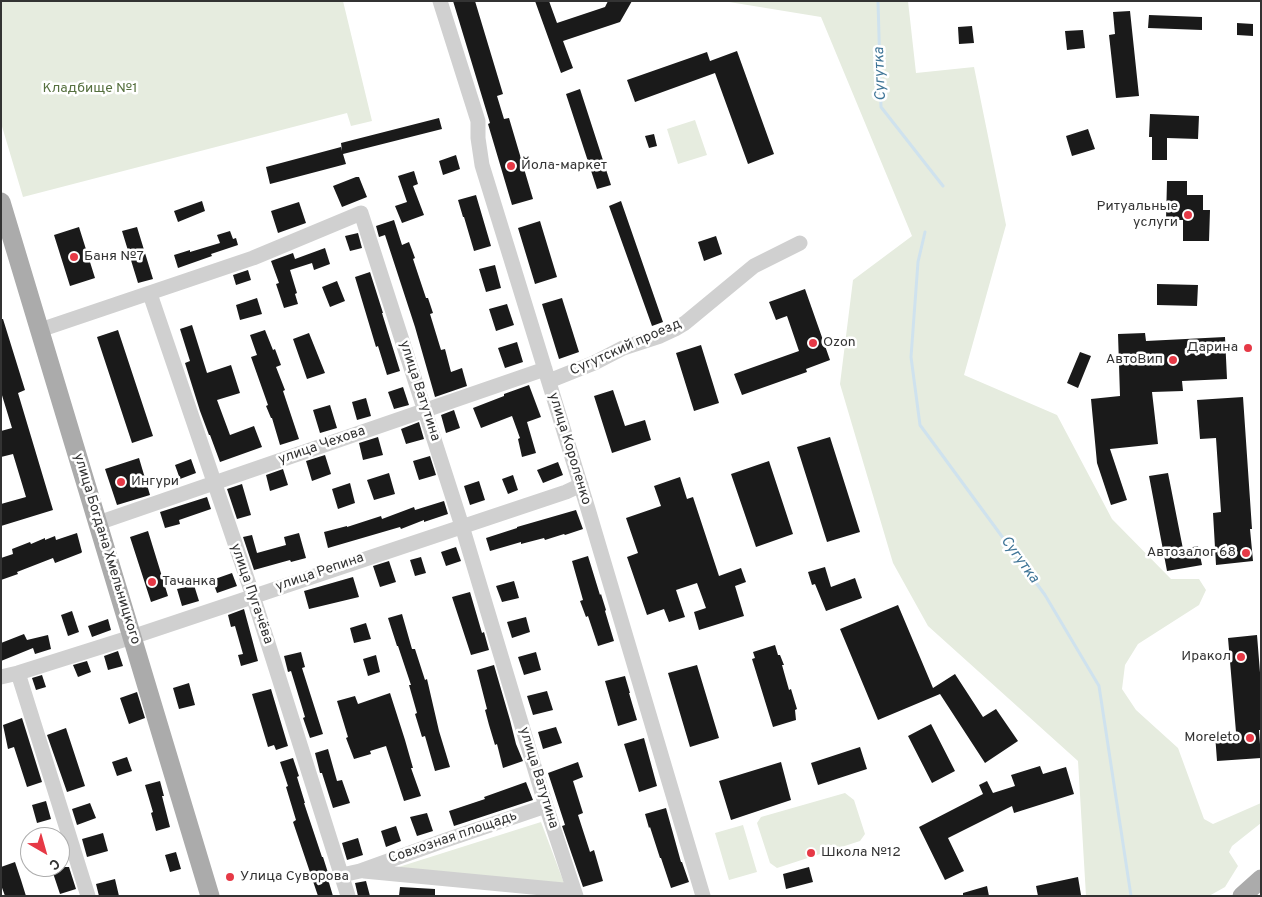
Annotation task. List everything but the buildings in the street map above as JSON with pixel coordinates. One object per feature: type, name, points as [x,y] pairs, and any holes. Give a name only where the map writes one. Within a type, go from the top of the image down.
[{"type":"main road","name":"улица Богдана Хмельницкого","points":[[1,202],[210,896]]},
{"type":"main road","points":[[1242,896],[1261,879]]},
{"type":"street","name":"улица Короленко","points":[[440,1],[478,121],[478,138],[482,165],[581,485],[702,896]]},
{"type":"street","name":"улица Ватутина","points":[[40,330],[253,258],[361,214],[462,526],[546,806],[575,893]]},
{"type":"street","name":"Сугутский проезд","points":[[547,375],[594,363],[623,348],[676,329],[754,266],[800,244]]},
{"type":"street","name":"улица Пугачёва","points":[[150,294],[253,596],[348,896]]},
{"type":"street","name":"улица Чехова","points":[[98,524],[425,410],[547,375]]},
{"type":"street","name":"улица Репина","points":[[1,677],[132,637],[566,492],[581,485]]},
{"type":"street","points":[[18,673],[88,896]]},
{"type":"street","name":"Совхозная площадь","points":[[342,875],[360,871],[546,806]]},
{"type":"street","name":"Совхозная площадь","points":[[360,871],[575,893]]},
{"type":"green space","name":"Кладбище №1","points":[[1,1],[343,1],[372,121],[351,126],[347,113],[23,197],[1,123]]},
{"type":"green space","points":[[723,1],[908,1],[916,73],[974,67],[1006,225],[964,375],[1057,415],[1112,519],[1171,579],[1199,579],[1206,590],[1199,605],[1138,644],[1125,665],[1122,689],[1136,710],[1178,748],[1204,819],[1213,824],[1261,803],[1261,823],[1232,846],[1229,852],[1238,866],[1225,887],[1209,896],[1086,896],[1078,761],[928,626],[893,563],[840,384],[853,280],[912,236],[821,17]]},
{"type":"green space","points":[[695,120],[707,155],[678,164],[667,129]]},
{"type":"green space","points":[[845,793],[854,800],[865,834],[860,841],[777,868],[770,863],[757,823],[761,817]]},
{"type":"green space","points":[[541,822],[564,883],[386,871]]},
{"type":"green space","points":[[743,825],[757,872],[729,880],[715,833]]},
{"type":"waterway","name":"Сугутка","points":[[878,1],[881,107],[943,186]]},
{"type":"waterway","name":"Сугутка","points":[[925,232],[918,262],[911,357],[920,425],[1045,595],[1099,686],[1131,896]]},
{"type":"place","name":"Йола-маркет","points":[[511,166]]},
{"type":"place","name":"Ритуальные услуги","points":[[1188,215]]},
{"type":"place","name":"Баня №7","points":[[74,257]]},
{"type":"place","name":"Ozon","points":[[813,343]]},
{"type":"place","name":"Дарина","points":[[1248,348]]},
{"type":"place","name":"АвтоВип","points":[[1173,360]]},
{"type":"place","name":"Ингури","points":[[121,482]]},
{"type":"place","name":"Автозалог 68","points":[[1246,553]]},
{"type":"place","name":"Тачанка","points":[[152,582]]},
{"type":"place","name":"Иракол","points":[[1241,657]]},
{"type":"place","name":"Moreleto","points":[[1250,738]]},
{"type":"place","name":"Школа №12","points":[[811,853]]},
{"type":"place","name":"Улица Суворова","points":[[230,877]]}]
